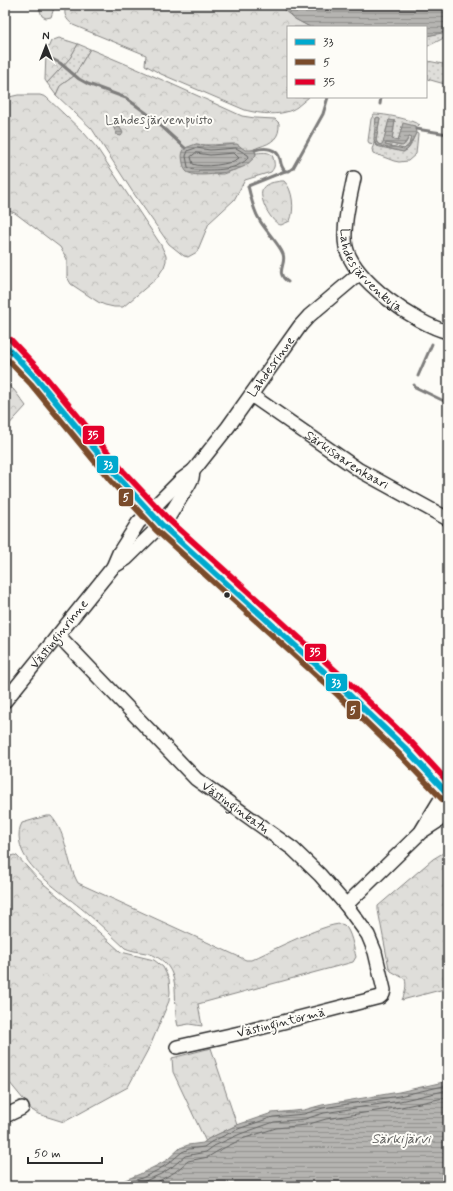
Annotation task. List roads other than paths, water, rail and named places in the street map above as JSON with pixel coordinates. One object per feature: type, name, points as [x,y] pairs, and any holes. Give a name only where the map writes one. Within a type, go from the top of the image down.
[{"type":"main road","points":[[5,345],[37,379],[117,476],[162,525],[343,689],[407,750],[448,793]]},
{"type":"street","name":"Lahdesjärvenkuja","points":[[354,178],[345,238],[345,246],[350,258],[360,273],[393,302],[409,314],[425,323],[448,332]]},
{"type":"street","name":"Lahdesrinne","points":[[149,511],[192,471],[228,427],[300,326],[309,316],[360,273]]},
{"type":"street","name":"Särkisaarenkaari","points":[[251,395],[359,470],[448,519]]},
{"type":"street","name":"Lahdesrinne","points":[[162,525],[182,497],[192,478],[192,471]]},
{"type":"street","name":"Västinginrinne","points":[[114,567],[119,553],[138,523],[149,511]]},
{"type":"street","name":"Västinginrinne","points":[[5,701],[114,567],[126,559],[152,532],[162,525]]},
{"type":"street","name":"Västinginkatu","points":[[58,635],[196,779],[293,849],[320,875],[346,905],[368,935],[384,990],[383,994]]},
{"type":"street","points":[[421,832],[435,808],[448,793]]},
{"type":"street","points":[[346,905],[421,832],[438,821],[448,811]]},
{"type":"street","name":"Västingintörmä","points":[[177,1047],[252,1030],[380,997],[383,994]]},
{"type":"street","points":[[5,1116],[22,1108]]},
{"type":"water","points":[[278,5],[448,5],[448,32],[427,36],[427,26],[308,26],[295,19]]},
{"type":"water","points":[[376,118],[380,118],[376,140],[378,144],[382,145],[389,120],[395,121],[392,139],[398,141],[403,123],[415,126],[416,133],[408,149],[403,152],[376,145],[374,139]],"holes":[[[409,137],[411,137],[409,145],[404,149],[385,145],[386,143],[403,146]]]},
{"type":"water","points":[[114,124],[118,124],[123,133],[121,136],[117,135],[113,126]]},
{"type":"water","points":[[196,144],[211,146],[237,144],[245,150],[255,150],[256,155],[245,166],[240,168],[216,174],[192,174],[187,172],[185,169],[182,156],[185,148]]},
{"type":"water","name":"Särkijärvi","points":[[448,1081],[448,1186],[116,1186],[125,1180],[167,1160],[180,1148],[188,1145],[203,1143],[237,1125],[272,1113],[304,1110],[322,1105],[399,1092]]},
{"type":"waterway","points":[[46,56],[60,63],[79,79],[88,84],[126,98],[149,115],[185,148]]},
{"type":"waterway","points":[[255,150],[270,149],[278,155],[284,170],[289,171],[293,168],[323,114],[328,98]]},
{"type":"waterway","points":[[380,104],[381,98]]},
{"type":"waterway","points":[[416,129],[448,134]]},
{"type":"waterway","points":[[285,171],[248,186],[252,203],[261,223],[279,246],[283,254],[284,262],[281,272],[288,282]]},
{"type":"waterway","points":[[418,376],[432,344]]},
{"type":"waterway","points":[[414,385],[415,387],[448,403]]},
{"type":"park label","name":"Lahdesjärvenpuisto","points":[[159,120]]}]
